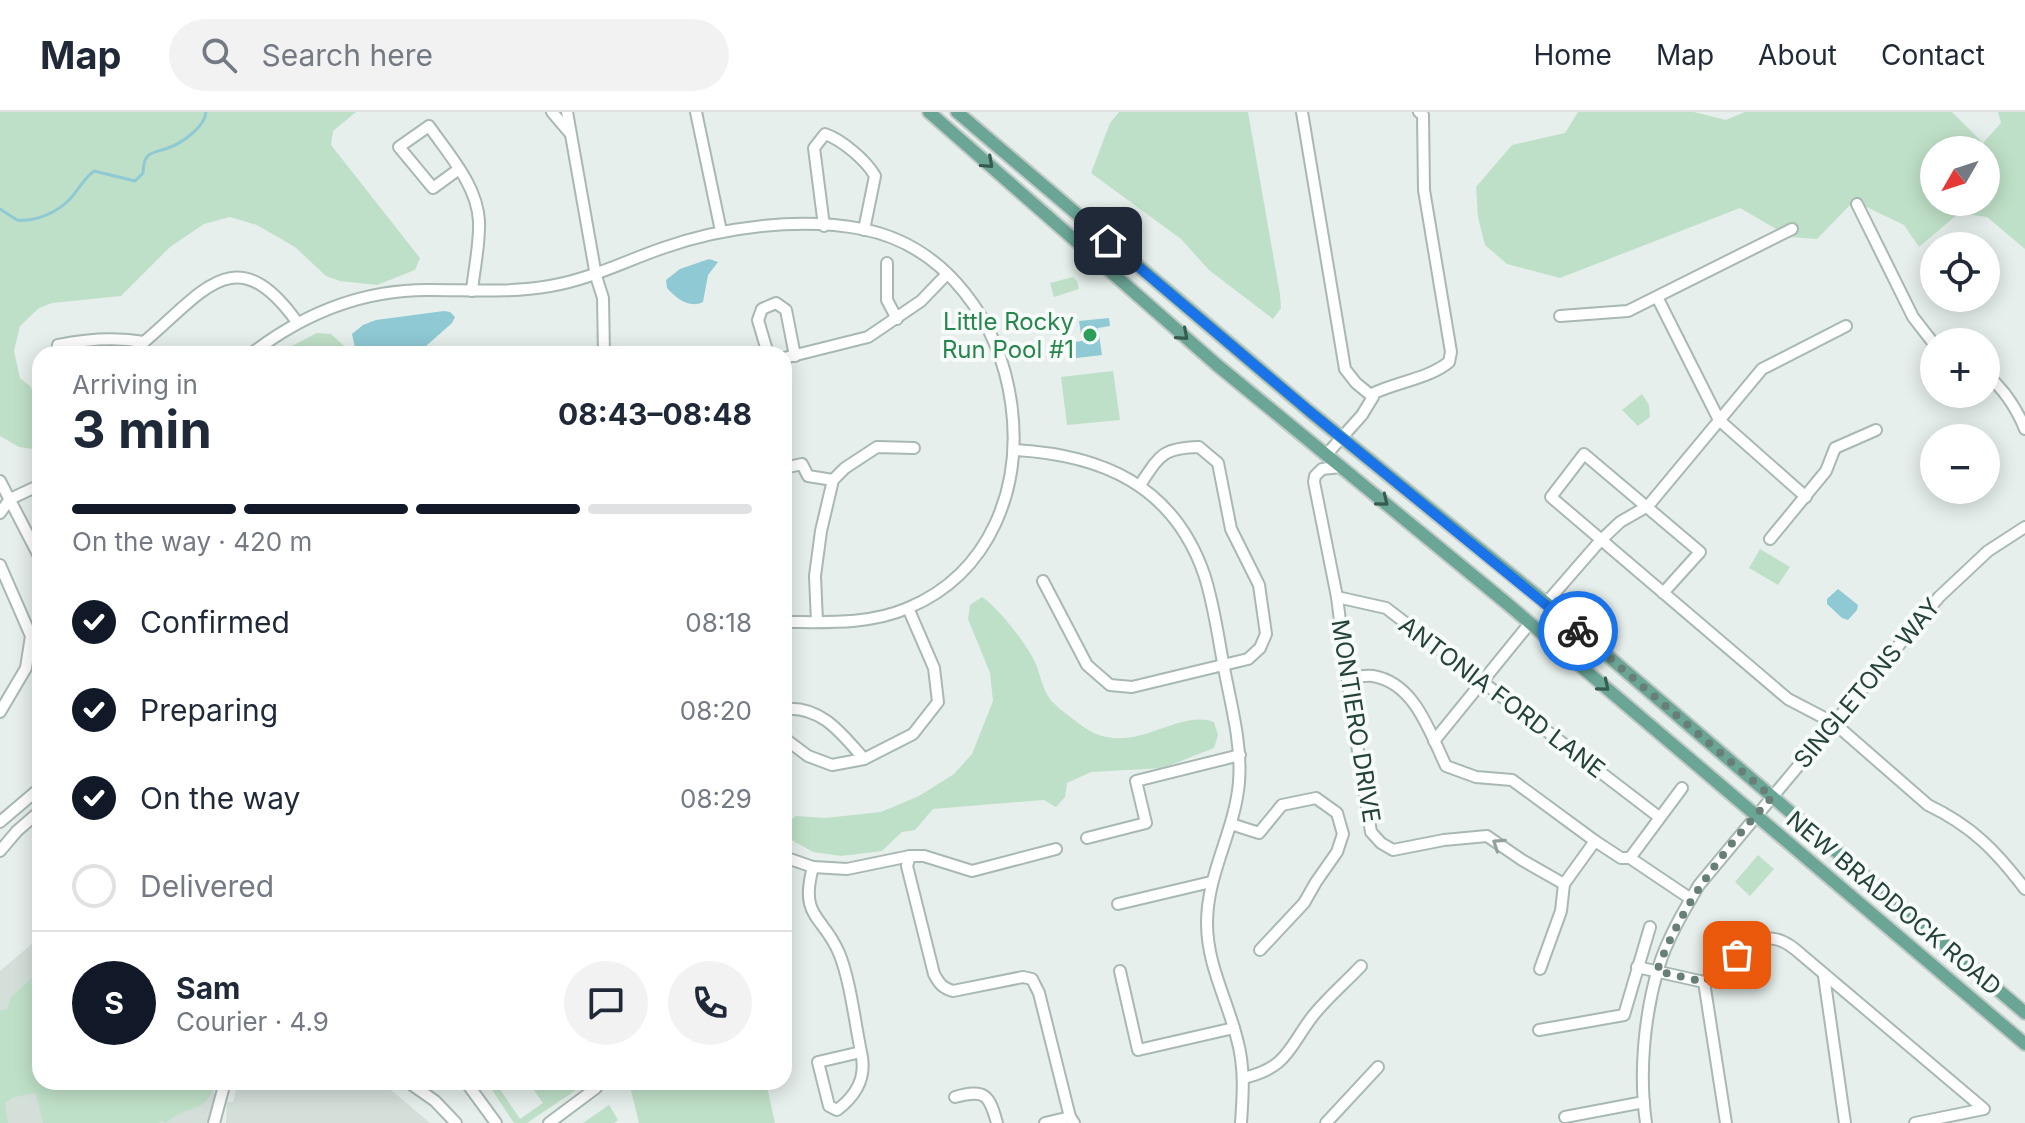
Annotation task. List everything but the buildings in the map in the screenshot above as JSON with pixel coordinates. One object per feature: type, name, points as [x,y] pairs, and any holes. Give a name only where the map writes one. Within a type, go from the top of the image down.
[{"type":"main road","name":"NEW BRADDOCK ROAD","points":[[929,112],[1194,345],[1530,623],[2025,1044]]},
{"type":"main road","name":"NEW BRADDOCK ROAD","points":[[957,112],[1342,438],[1546,603],[2025,1013]]},
{"type":"street","points":[[552,112],[571,133]]},
{"type":"street","points":[[567,112],[596,276],[603,298],[604,346]]},
{"type":"street","points":[[696,112],[721,231]]},
{"type":"street","points":[[1302,112],[1345,369],[1356,383],[1372,394]]},
{"type":"street","points":[[1326,455],[1362,415],[1372,394],[1392,384],[1441,369],[1449,362],[1451,352],[1424,190],[1421,113]]},
{"type":"street","points":[[459,169],[433,188],[399,147],[429,126],[459,169],[474,197],[479,221],[472,291]]},
{"type":"street","points":[[824,226],[814,148],[825,134],[871,168],[875,176],[864,230]]},
{"type":"street","points":[[1857,204],[1913,317],[1922,328]]},
{"type":"street","points":[[262,346],[297,322],[337,305],[380,294],[429,290],[526,290],[596,276],[659,249],[721,231],[824,226],[864,230],[913,249],[971,300],[993,340],[1013,410],[1015,450],[1009,490],[1002,510],[980,549],[951,581],[908,608],[865,620],[792,622]]},
{"type":"street","points":[[1560,316],[1628,311],[1792,229]]},
{"type":"street","points":[[887,263],[887,300],[897,319]]},
{"type":"street","points":[[792,356],[868,337],[921,301],[946,275]]},
{"type":"street","points":[[140,346],[206,290],[230,276],[247,277],[265,286],[297,322]]},
{"type":"street","points":[[1657,297],[1719,420],[1806,497]]},
{"type":"street","points":[[766,346],[758,320],[762,309],[776,303],[786,310],[788,346]]},
{"type":"street","points":[[1546,603],[1600,541],[1620,522],[1648,506],[1762,369],[1846,326]]},
{"type":"street","points":[[58,346],[80,340],[120,338],[144,342]]},
{"type":"street","points":[[2000,388],[2018,411],[2025,429]]},
{"type":"street","points":[[1770,539],[1826,471],[1835,448],[1876,430]]},
{"type":"street","points":[[817,622],[815,576],[833,480],[845,468],[877,447],[914,448]]},
{"type":"street","points":[[1043,581],[1090,671],[1110,685],[1132,687],[1224,666],[1248,659],[1260,648],[1266,626],[1259,585],[1231,529],[1218,463],[1199,447],[1173,447],[1156,461],[1140,485]]},
{"type":"street","points":[[1015,450],[1079,457],[1140,485],[1176,522],[1200,564],[1211,603],[1240,755],[1239,784],[1231,824],[1211,882],[1207,922],[1208,945],[1217,984],[1234,1028],[1243,1078],[1241,1123]]},
{"type":"street","points":[[1663,593],[1700,552],[1584,454],[1551,497],[1600,541],[1788,699],[1834,723],[1928,805],[1985,840],[2025,889]]},
{"type":"street","points":[[792,466],[802,464],[808,476],[833,480]]},
{"type":"street","name":"MONTIERO DRIVE","points":[[1341,467],[1320,470],[1314,482],[1337,597],[1371,832],[1393,850],[1487,836],[1564,884]]},
{"type":"street","points":[[0,481],[5,499],[32,545]]},
{"type":"street","points":[[0,513],[5,499],[32,488]]},
{"type":"street","name":"SINGLETONS WAY","points":[[1646,1123],[1645,1041],[1657,971],[1677,923],[1691,899],[1714,865],[1939,597],[1988,551],[2025,527]]},
{"type":"street","points":[[0,565],[31,636],[26,668],[0,712]]},
{"type":"street","name":"ANTONIA FORD LANE","points":[[1337,597],[1386,608],[1659,817]]},
{"type":"street","points":[[792,744],[808,756],[832,765],[864,759],[913,734],[938,702],[934,668],[908,608]]},
{"type":"street","points":[[1434,741],[1530,623]]},
{"type":"street","points":[[1348,677],[1374,676],[1399,688],[1421,711],[1446,766],[1476,777],[1512,780],[1595,841],[1621,858],[1630,858],[1691,899]]},
{"type":"street","points":[[792,710],[831,721],[864,759]]},
{"type":"street","points":[[1087,838],[1146,823],[1136,781],[1240,755]]},
{"type":"street","points":[[1630,858],[1682,788]]},
{"type":"street","points":[[0,822],[32,795]]},
{"type":"street","points":[[1231,824],[1259,833],[1282,805],[1316,798],[1337,813],[1343,834],[1337,852],[1304,903],[1260,950]]},
{"type":"street","points":[[0,851],[32,818]]},
{"type":"street","points":[[1540,969],[1561,911],[1564,884],[1595,841]]},
{"type":"street","points":[[792,860],[813,867],[847,869],[924,856],[972,871],[1056,849]]},
{"type":"street","points":[[910,856],[907,866],[938,982],[953,991],[1012,978],[1032,979],[1039,993],[1072,1120],[1045,1123]]},
{"type":"street","points":[[813,867],[809,899],[817,922],[839,951],[861,1052],[864,1066],[857,1090],[837,1110],[829,1106],[818,1062],[861,1052]]},
{"type":"street","points":[[1118,904],[1211,882]]},
{"type":"street","points":[[1539,1030],[1624,1015],[1650,927]]},
{"type":"street","points":[[1704,982],[1747,947],[1766,938],[1779,939],[1790,946],[1984,1109],[1915,1123]]},
{"type":"street","points":[[1243,1078],[1272,1070],[1297,1043],[1312,1016],[1361,966]]},
{"type":"street","points":[[1637,967],[1704,982]]},
{"type":"street","points":[[1120,971],[1138,1050],[1234,1028]]},
{"type":"street","points":[[1824,976],[1845,1123]]},
{"type":"street","points":[[1704,982],[1726,1123]]},
{"type":"street","points":[[1326,1123],[1378,1067]]},
{"type":"street","points":[[214,1123],[223,1090]]},
{"type":"street","points":[[419,1090],[456,1123]]},
{"type":"street","points":[[472,1090],[496,1123]]},
{"type":"street","points":[[549,1123],[593,1090]]},
{"type":"street","points":[[955,1097],[973,1092],[982,1094],[992,1105],[997,1123]]},
{"type":"street","points":[[1565,1117],[1644,1102]]},
{"type":"shaded area","points":[[32,944],[32,1090],[214,1090],[215,1123],[0,1123],[0,971]]},
{"type":"shaded area","points":[[236,1090],[391,1090],[430,1123],[226,1123],[227,1102],[233,1102]]},
{"type":"green space","points":[[0,112],[356,112],[333,131],[331,145],[420,258],[415,270],[377,285],[340,281],[326,276],[295,247],[257,225],[230,217],[204,224],[170,247],[121,296],[52,303],[39,308],[20,326],[14,351],[20,378],[32,390],[32,449],[19,447],[0,436]]},
{"type":"green space","points":[[1119,112],[1248,112],[1280,294],[1281,308],[1273,319],[1209,270],[1181,239],[1091,173],[1110,123]]},
{"type":"green space","points":[[1578,112],[1694,112],[1726,120],[1745,112],[1952,112],[1976,136],[1920,136],[1920,216],[1955,216],[1937,232],[1920,232],[1919,247],[1904,225],[1854,201],[1817,239],[1790,237],[1740,208],[1560,278],[1507,264],[1485,245],[1478,217],[1476,187],[1512,145],[1565,133]]},
{"type":"green space","points":[[1998,112],[2025,112],[2025,249],[1987,217],[1980,216],[2000,216],[2000,136],[1989,136],[2001,123]]},
{"type":"green space","points":[[1073,277],[1079,289],[1054,297],[1050,283]]},
{"type":"green space","points":[[317,333],[331,334],[344,346],[292,346]]},
{"type":"green space","points":[[1113,371],[1120,420],[1067,425],[1061,377]]},
{"type":"green space","points":[[1642,394],[1649,405],[1650,417],[1638,426],[1622,410]]},
{"type":"green space","points":[[1760,549],[1790,567],[1778,585],[1749,568]]},
{"type":"green space","points":[[982,597],[1005,618],[1036,664],[1050,699],[1094,733],[1127,738],[1200,720],[1214,722],[1218,735],[1214,748],[1163,768],[1091,772],[1067,783],[1065,797],[1056,807],[1044,800],[933,809],[915,830],[902,832],[882,851],[841,856],[813,852],[792,840],[792,819],[796,816],[825,818],[881,812],[919,796],[954,774],[972,754],[993,701],[990,673],[968,619],[970,605]]},
{"type":"green space","points":[[1758,855],[1774,869],[1750,896],[1735,882]]},
{"type":"green space","points":[[32,978],[32,1090],[212,1090],[211,1093],[202,1105],[166,1123],[161,1120],[159,1123],[43,1123],[36,1093],[5,1102],[8,1123],[0,1123],[0,1011],[7,1009],[11,997]]},
{"type":"green space","points":[[492,1090],[500,1090],[520,1119],[543,1103],[534,1090],[576,1090],[527,1123],[514,1123]]},
{"type":"green space","points":[[631,1090],[768,1090],[775,1123],[639,1123]]},
{"type":"green space","points":[[609,1105],[618,1120],[614,1123],[583,1123]]},
{"type":"water","points":[[709,259],[718,262],[708,275],[703,302],[688,303],[667,288],[666,280],[680,269]]},
{"type":"water","points":[[444,311],[455,317],[426,346],[355,346],[352,334],[376,320]]},
{"type":"water","name":"Little Rocky Run Pool #1","points":[[1109,318],[1110,326],[1098,328],[1102,355],[1068,359],[1067,343],[1082,341],[1079,321]]},
{"type":"water","points":[[1838,589],[1858,605],[1848,620],[1827,604],[1827,599]]},
{"type":"waterway","points":[[0,209],[17,220],[45,216],[69,200],[94,171],[135,181],[143,173],[147,157],[186,138],[202,123],[206,112]]},
{"type":"way so far","points":[[1578,631],[1772,797],[1699,885],[1677,923],[1657,971],[1704,982],[1737,955]]},
{"type":"place","name":"Little Rocky Run Pool #1","points":[[1090,335]]},
{"type":"route","points":[[1108,241],[1309,411],[1578,631]]}]
